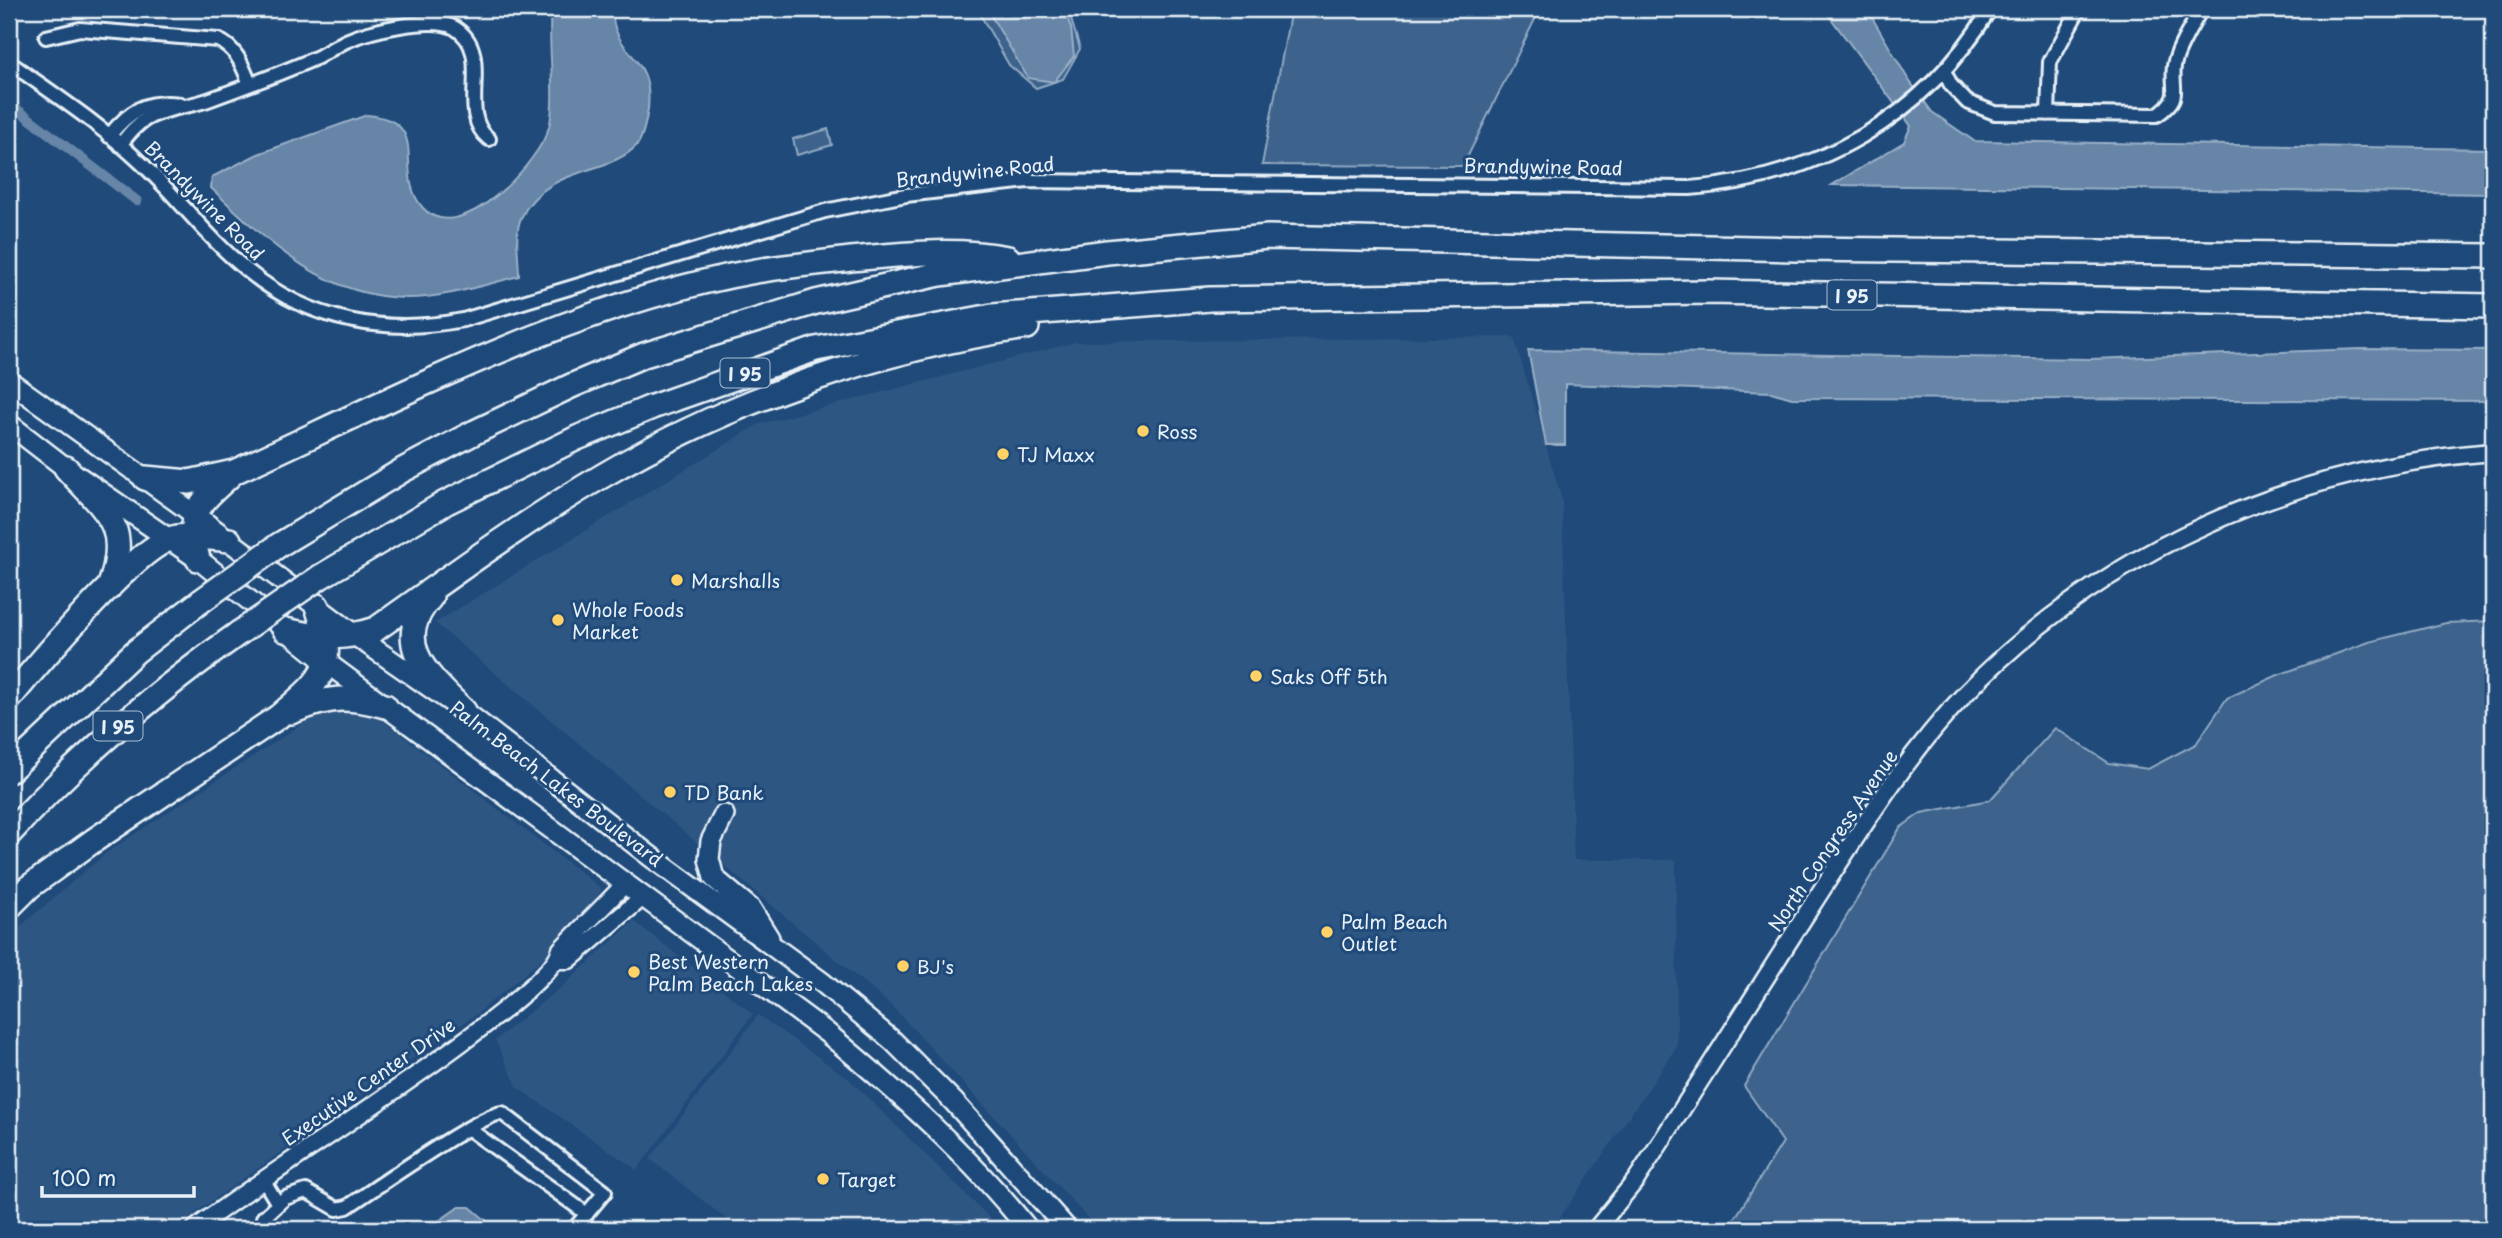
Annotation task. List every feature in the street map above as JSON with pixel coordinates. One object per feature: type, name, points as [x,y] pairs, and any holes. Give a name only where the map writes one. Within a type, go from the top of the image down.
[{"type":"highway","name":"I 95","points":[[9,771],[135,652],[201,601],[279,545],[403,470],[571,386],[644,355],[816,302],[940,274],[1107,252],[1268,237],[1782,249],[2493,256]]},
{"type":"highway","points":[[145,478],[189,482],[234,472],[545,334],[698,284],[756,271],[933,251],[970,251],[1032,263]]},
{"type":"highway","name":"I 95","points":[[9,834],[119,725],[178,676],[320,577],[446,503],[577,438],[652,407],[816,349],[992,316],[1210,299],[1708,292],[2493,306]]},
{"type":"highway","points":[[285,630],[327,639],[356,636],[376,629],[605,474],[685,433],[778,392],[896,352],[1000,331],[1210,299]]},
{"type":"highway","points":[[66,468],[100,506],[117,532],[117,565],[108,591]]},
{"type":"highway","points":[[187,545],[201,501],[234,472]]},
{"type":"highway","points":[[9,699],[108,591],[150,551],[229,540]]},
{"type":"highway","points":[[447,579],[415,616],[413,643],[428,676],[464,711]]},
{"type":"highway","points":[[9,907],[29,887],[93,841],[278,717],[323,674],[327,663],[327,639],[317,607]]},
{"type":"highway","points":[[278,717],[337,697],[355,697],[385,706]]},
{"type":"main road","name":"Palm Beach Lakes Boulevard","points":[[9,381],[195,514],[356,636],[464,711],[775,948],[903,1051],[992,1141],[1067,1229]]},
{"type":"main road","points":[[9,393],[42,405]]},
{"type":"main road","name":"Palm Beach Lakes Boulevard","points":[[9,424],[66,468],[187,545],[327,663],[766,985],[895,1090],[967,1157],[1028,1229]]},
{"type":"main road","points":[[724,815],[711,841],[709,859],[714,878],[751,909],[775,948]]},
{"type":"street","name":"Brandywine Road","points":[[9,62],[120,145],[246,270],[268,286],[324,314],[377,326],[404,327],[463,320],[825,211],[906,195],[1041,181],[1715,186],[1748,181],[1803,166],[1856,141],[1899,113],[1944,71],[1990,9]]},
{"type":"street","points":[[2048,114],[2050,62],[2079,9]]},
{"type":"street","points":[[1944,71],[1961,97],[1980,109],[2003,114],[2157,115],[2173,100],[2174,64],[2201,9]]},
{"type":"street","points":[[120,145],[144,120],[250,84],[361,36],[441,23],[461,32],[473,50],[475,115],[479,131],[489,139]]},
{"type":"street","points":[[46,37],[80,29],[218,40],[226,43],[241,61],[250,84]]},
{"type":"street","points":[[109,136],[128,114],[148,104],[165,102],[187,106]]},
{"type":"street","name":"North Congress Avenue","points":[[1596,1229],[1636,1180],[1872,810],[1947,715],[2000,660],[2054,615],[2123,566],[2231,512],[2310,486],[2391,466],[2493,452]]},
{"type":"street","name":"Executive Center Drive","points":[[195,1229],[447,1053],[530,988],[559,960],[561,949],[626,883]]},
{"type":"street","name":"Executive Center Drive","points":[[559,960],[569,960],[644,896]]},
{"type":"street","points":[[262,1229],[263,1218],[278,1203],[306,1191],[337,1209],[347,1207],[495,1114],[506,1116],[605,1192],[574,1229]]},
{"type":"street","points":[[469,1129],[587,1214]]},
{"type":"street","points":[[264,1181],[278,1203]]},
{"type":"shaded area","points":[[551,9],[612,9],[619,38],[645,76],[648,109],[637,145],[625,155],[561,180],[532,201],[519,224],[519,276],[435,296],[408,298],[378,295],[350,288],[324,277],[276,247],[211,188],[212,177],[258,154],[367,115],[388,119],[400,127],[406,138],[410,180],[414,194],[423,208],[439,218],[457,217],[477,209],[496,196],[531,160],[549,127],[552,101]]},
{"type":"shaded area","points":[[977,9],[1068,9],[1080,49],[1063,79],[1036,88],[1009,65]]},
{"type":"shaded area","points":[[987,9],[1064,9],[1071,28],[1074,56],[1054,82],[1028,78]]},
{"type":"shaded area","points":[[1291,9],[1540,9],[1463,166],[1262,165]]},
{"type":"shaded area","points":[[1824,9],[1867,9],[1908,79],[1932,112],[1974,141],[2493,149],[2493,194],[1832,185],[1904,142],[1911,126]]},
{"type":"shaded area","points":[[828,129],[832,145],[797,155],[793,139]]},
{"type":"shaded area","points":[[1514,337],[1562,500],[1574,860],[1676,860],[1677,1047],[1552,1229],[1098,1229],[894,1008],[435,623],[759,424],[1076,342]]},
{"type":"shaded area","points":[[2361,349],[2493,350],[2493,401],[1792,398],[1771,392],[1565,384],[1565,445],[1546,445],[1528,350],[2090,359]]},
{"type":"shaded area","points":[[2493,621],[2493,1229],[1728,1229],[1783,1142],[1744,1086],[1900,828],[1921,813],[1990,800],[2055,728],[2109,763],[2148,769],[2196,744],[2227,698],[2278,675],[2369,642],[2446,623]]},
{"type":"shaded area","points":[[352,708],[377,716],[602,889],[568,937],[478,1013],[196,1212],[180,1229],[9,1229],[9,936],[106,853],[319,713]]},
{"type":"shaded area","points":[[634,921],[753,1014],[637,1170],[518,1088],[495,1040],[563,986]]},
{"type":"shaded area","points":[[758,1015],[848,1078],[1001,1229],[739,1229],[650,1159]]},
{"type":"shaded area","points":[[459,1207],[470,1207],[489,1223],[489,1229],[427,1229]]},
{"type":"waterway","points":[[9,103],[137,201]]},
{"type":"place","name":"Ross","points":[[1143,431]]},
{"type":"place","name":"TJ Maxx","points":[[1003,454]]},
{"type":"place","name":"Marshalls","points":[[677,580]]},
{"type":"place","name":"Whole Foods Market","points":[[558,620]]},
{"type":"place","name":"Saks Off 5th","points":[[1256,676]]},
{"type":"place","name":"TD Bank","points":[[670,792]]},
{"type":"place","name":"Palm Beach Outlet","points":[[1327,932]]},
{"type":"place","name":"BJ's","points":[[903,966]]},
{"type":"place","name":"Best Western Palm Beach Lakes","points":[[634,972]]},
{"type":"place","name":"Target","points":[[823,1179]]}]
